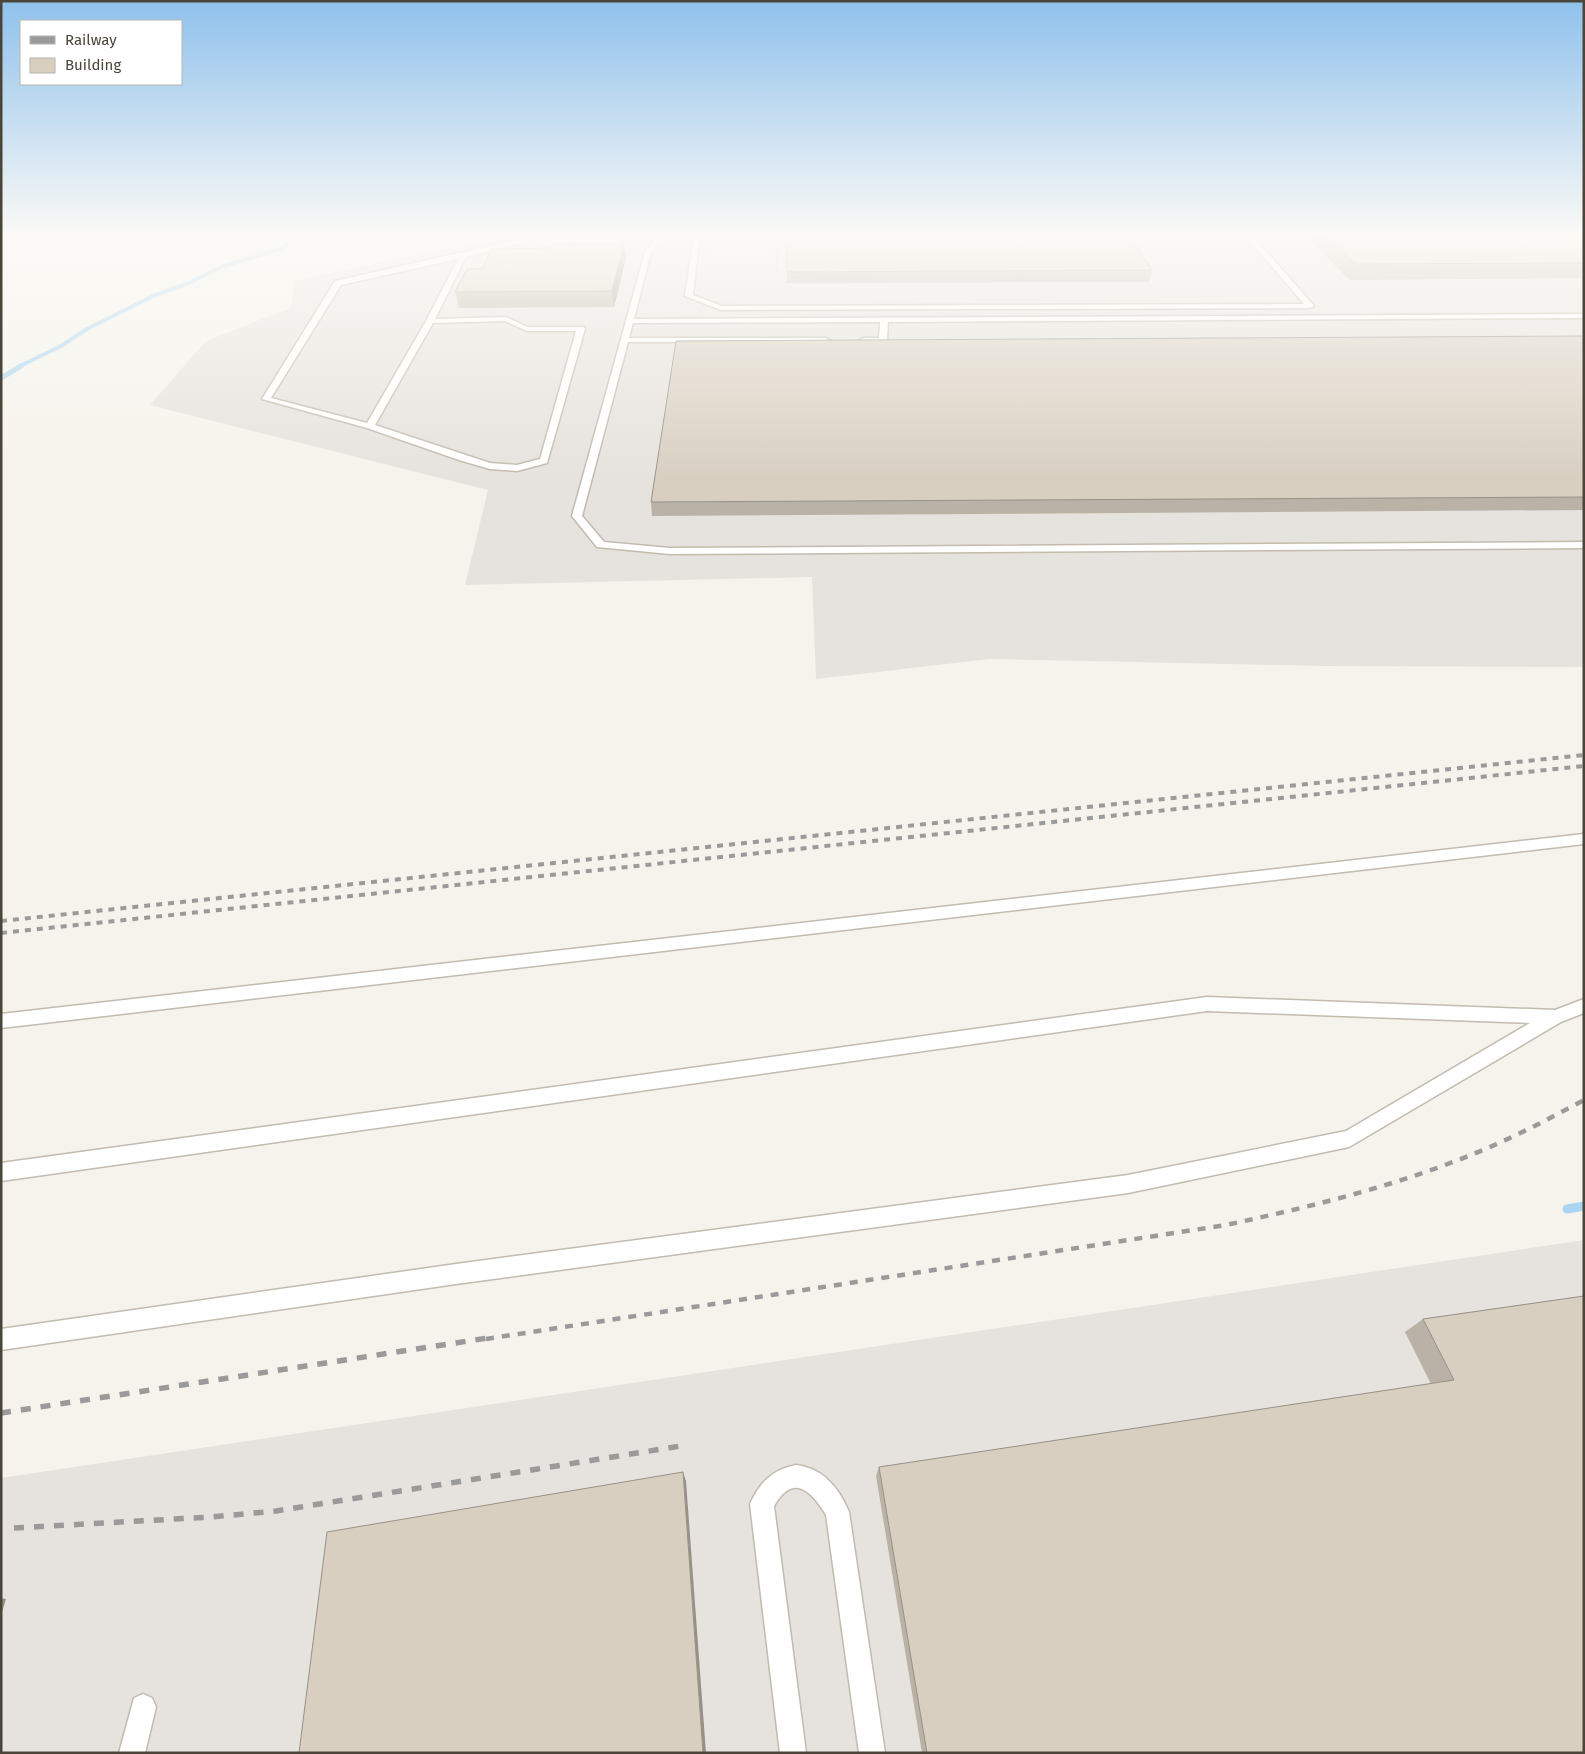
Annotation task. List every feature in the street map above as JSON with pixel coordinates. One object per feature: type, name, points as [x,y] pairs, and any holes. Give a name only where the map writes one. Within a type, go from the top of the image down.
[{"type":"lane","points":[[318,315],[266,399],[370,426],[481,464],[509,469],[534,467],[544,461],[581,329],[527,329],[506,319],[430,321]]},
{"type":"lane","points":[[370,426],[433,315]]},
{"type":"lane","points":[[632,315],[577,516],[601,545],[680,551],[1584,545]]},
{"type":"lane","points":[[630,321],[1584,316]]},
{"type":"lane","points":[[853,340],[882,340],[884,320]]},
{"type":"lane","points":[[625,340],[833,340]]},
{"type":"lane","points":[[1,1021],[1584,839]]},
{"type":"lane","points":[[1,1172],[1207,1004],[1556,1017]]},
{"type":"lane","points":[[1,1340],[456,1274],[1128,1184],[1349,1140],[1556,1017],[1584,1006]]},
{"type":"lane","points":[[793,1753],[762,1504],[775,1485],[793,1476],[809,1477],[826,1492],[837,1512],[872,1753]]},
{"type":"lane","points":[[132,1753],[142,1707]]},
{"type":"shaded area","points":[[273,315],[1584,315],[1584,667],[1325,666],[990,659],[816,679],[812,577],[465,585],[488,490],[150,405],[206,341]]},
{"type":"shaded area","points":[[1584,1240],[1584,1753],[1,1753],[1,1478]]},
{"type":"building","points":[[1584,336],[1584,497],[651,502],[676,341]]},
{"type":"building","points":[[1584,1296],[1584,1753],[927,1753],[879,1467],[1454,1380],[1423,1319]]},
{"type":"building","points":[[683,1472],[703,1753],[299,1753],[327,1532]]},
{"type":"waterway","points":[[18,367],[61,346],[87,329],[115,315]]},
{"type":"waterway","points":[[1,378],[21,366]]},
{"type":"waterway","points":[[1567,1209],[1584,1206]]},
{"type":"railway","points":[[1,921],[1584,755]]},
{"type":"railway","points":[[1,933],[1584,766]]},
{"type":"railway","points":[[486,1339],[1226,1225],[1330,1201],[1399,1181],[1466,1157],[1510,1138],[1584,1100]]},
{"type":"railway","points":[[1,1413],[494,1337]]},
{"type":"railway","points":[[14,1528],[211,1517],[276,1511],[687,1445]]}]
